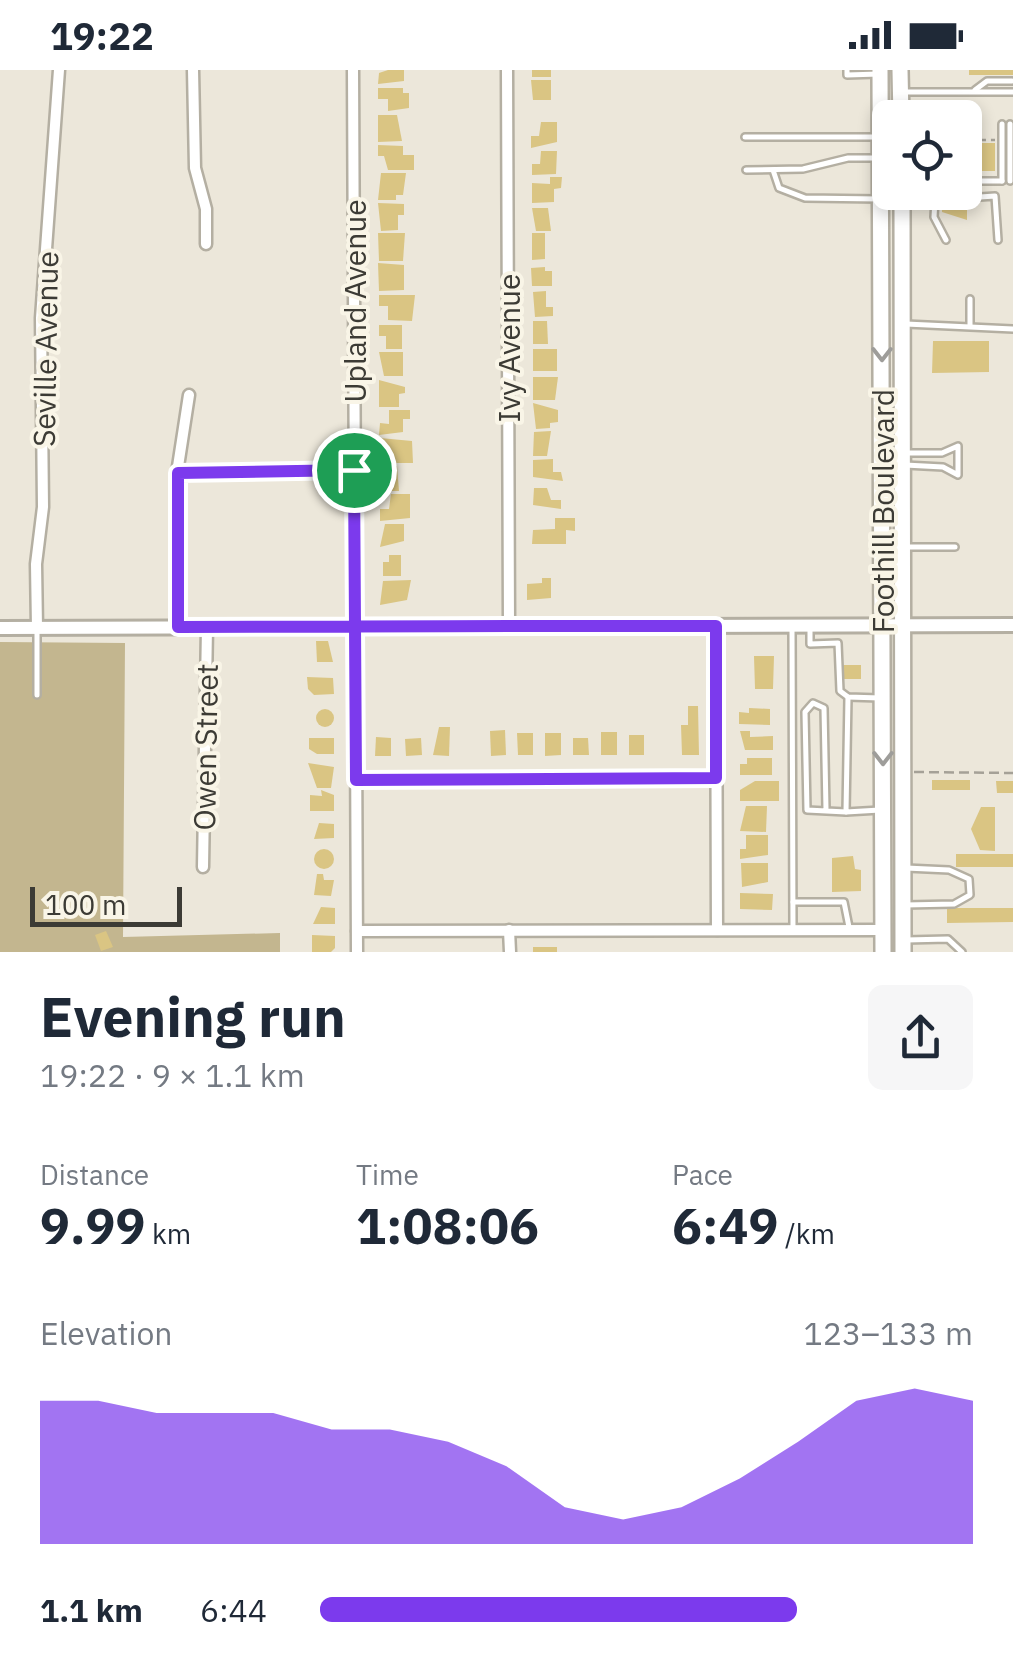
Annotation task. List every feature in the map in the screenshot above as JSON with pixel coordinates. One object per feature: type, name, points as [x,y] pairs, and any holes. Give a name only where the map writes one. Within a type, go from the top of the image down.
[{"type":"main road","points":[[900,70],[900,100]]},
{"type":"main road","name":"Foothill Boulevard","points":[[880,72],[880,100]]},
{"type":"main road","name":"Foothill Boulevard","points":[[881,210],[884,952]]},
{"type":"main road","name":"Foothill Boulevard","points":[[902,210],[903,946]]},
{"type":"main road","points":[[881,221],[891,238],[892,311],[903,324]]},
{"type":"street","name":"Seville Avenue","points":[[37,628],[36,564],[43,507],[42,318],[59,70]]},
{"type":"street","points":[[193,70],[195,168],[206,209],[206,244]]},
{"type":"street","name":"Upland Avenue","points":[[353,70],[357,952]]},
{"type":"street","name":"Ivy Avenue","points":[[507,70],[509,626]]},
{"type":"street","name":"Owen Street","points":[[178,627],[178,473],[188,395]]},
{"type":"street","points":[[178,473],[354,470]]},
{"type":"street","points":[[0,628],[1013,625]]},
{"type":"street","points":[[716,626],[717,930]]},
{"type":"street","name":"Owen Street","points":[[203,868],[207,627]]},
{"type":"street","points":[[356,780],[716,778]]},
{"type":"street","points":[[357,930],[883,930]]},
{"type":"street","points":[[510,930],[510,952]]},
{"type":"lane","points":[[846,70],[846,75],[880,72]]},
{"type":"lane","points":[[973,91],[988,81],[1012,81]]},
{"type":"lane","points":[[900,92],[1013,92]]},
{"type":"lane","points":[[982,181],[1008,181],[1005,125]]},
{"type":"lane","points":[[745,137],[872,137]]},
{"type":"lane","points":[[746,170],[803,170],[848,158],[872,158]]},
{"type":"lane","points":[[773,170],[780,188],[793,196],[872,199]]},
{"type":"lane","points":[[946,240],[934,217],[935,200],[995,196],[998,240]]},
{"type":"lane","points":[[970,299],[970,325]]},
{"type":"lane","points":[[903,324],[1013,330]]},
{"type":"lane","points":[[958,446],[958,475],[943,467],[903,459],[942,453],[958,446]]},
{"type":"lane","points":[[903,546],[955,547]]},
{"type":"lane","points":[[792,626],[794,931]]},
{"type":"lane","points":[[810,626],[810,644],[838,644],[840,691],[848,697],[884,698]]},
{"type":"lane","points":[[37,628],[38,695]]},
{"type":"lane","points":[[846,812],[848,697]]},
{"type":"lane","points":[[826,809],[826,724],[824,708],[813,703],[805,712],[807,810],[883,810]]},
{"type":"lane","points":[[903,868],[959,874],[969,879],[970,895],[954,904],[903,905]]},
{"type":"lane","points":[[794,902],[844,902],[849,930]]},
{"type":"lane","points":[[926,940],[926,952]]},
{"type":"lane","points":[[903,946],[948,940],[962,952]]},
{"type":"path","points":[[982,140],[997,140],[1005,125]]},
{"type":"path","points":[[902,772],[1013,774]]},
{"type":"shaded area","points":[[0,642],[125,643],[123,937],[280,933],[280,952],[0,952]]},
{"type":"building","points":[[404,70],[404,81],[378,84],[379,73]]},
{"type":"building","points":[[532,70],[551,70],[551,77],[532,77]]},
{"type":"building","points":[[969,70],[1013,70],[1013,75],[969,75]]},
{"type":"building","points":[[531,80],[551,80],[551,100],[533,100]]},
{"type":"building","points":[[378,88],[403,88],[403,93],[409,93],[409,108],[388,111],[388,99],[378,99]]},
{"type":"building","points":[[378,115],[397,115],[402,141],[378,142]]},
{"type":"building","points":[[541,122],[557,122],[557,142],[531,148],[531,136],[539,136]]},
{"type":"building","points":[[982,143],[995,143],[995,171],[982,171]]},
{"type":"building","points":[[378,145],[403,146],[403,155],[414,155],[414,170],[388,170],[384,156],[378,156]]},
{"type":"building","points":[[541,151],[557,151],[556,174],[532,175],[532,164],[540,164]]},
{"type":"building","points":[[381,173],[406,173],[403,195],[396,195],[396,200],[378,200]]},
{"type":"building","points":[[550,177],[562,177],[561,188],[554,189],[554,202],[532,203],[532,183],[550,184]]},
{"type":"building","points":[[378,203],[404,204],[404,215],[398,215],[398,230],[381,231]]},
{"type":"building","points":[[532,208],[548,208],[551,231],[536,231]]},
{"type":"building","points":[[967,210],[967,220],[942,212]]},
{"type":"building","points":[[378,233],[405,233],[403,261],[379,261]]},
{"type":"building","points":[[532,233],[545,233],[545,259],[532,260]]},
{"type":"building","points":[[378,263],[404,265],[404,290],[379,291]]},
{"type":"building","points":[[545,267],[545,271],[552,271],[552,286],[532,286],[531,268]]},
{"type":"building","points":[[546,291],[546,307],[553,307],[553,316],[535,317],[533,292]]},
{"type":"building","points":[[379,295],[415,295],[412,321],[388,320],[388,306],[379,306]]},
{"type":"building","points":[[533,321],[547,321],[548,344],[533,344]]},
{"type":"building","points":[[379,325],[402,325],[402,349],[386,349],[386,336],[379,336]]},
{"type":"building","points":[[933,341],[989,341],[989,372],[932,373]]},
{"type":"building","points":[[533,349],[557,349],[557,371],[533,371]]},
{"type":"building","points":[[379,352],[403,352],[403,376],[384,376]]},
{"type":"building","points":[[533,377],[558,377],[555,400],[533,400]]},
{"type":"building","points":[[379,380],[405,387],[405,393],[399,394],[399,407],[379,407]]},
{"type":"building","points":[[533,403],[558,410],[558,422],[550,423],[550,428],[536,429]]},
{"type":"building","points":[[389,410],[410,410],[410,419],[403,419],[403,432],[379,435],[380,423],[389,424]]},
{"type":"building","points":[[551,431],[547,456],[533,456],[534,432]]},
{"type":"building","points":[[380,438],[412,441],[413,463],[389,463],[386,449],[380,449]]},
{"type":"building","points":[[553,459],[553,472],[561,472],[563,481],[533,477],[533,460]]},
{"type":"building","points":[[383,465],[397,466],[399,491],[380,491]]},
{"type":"building","points":[[534,488],[547,488],[551,500],[561,500],[561,509],[533,505]]},
{"type":"building","points":[[391,494],[410,494],[410,518],[380,521],[380,509],[389,509]]},
{"type":"building","points":[[555,518],[575,518],[575,531],[566,530],[566,544],[532,544],[533,530],[555,529]]},
{"type":"building","points":[[385,524],[404,524],[404,541],[380,547]]},
{"type":"building","points":[[389,555],[401,555],[401,576],[383,576],[383,562],[389,562]]},
{"type":"building","points":[[542,578],[551,578],[551,598],[527,600],[527,584],[542,583]]},
{"type":"building","points":[[411,580],[407,600],[380,605],[383,581]]},
{"type":"building","points":[[316,641],[328,641],[333,662],[317,662]]},
{"type":"building","points":[[754,656],[774,656],[773,689],[755,689]]},
{"type":"building","points":[[843,665],[861,665],[861,679],[843,679]]},
{"type":"building","points":[[307,677],[333,678],[334,694],[314,695],[308,689]]},
{"type":"building","points":[[688,706],[698,706],[699,755],[682,755],[681,725],[688,725]]},
{"type":"building","points":[[749,708],[770,709],[770,725],[739,724],[739,712],[749,713]]},
{"type":"building","points":[[325,709],[332,711],[332,725],[325,727],[318,725],[316,718],[318,711]]},
{"type":"building","points":[[439,727],[450,727],[449,756],[433,755]]},
{"type":"building","points":[[505,730],[506,755],[491,756],[490,731]]},
{"type":"building","points":[[740,731],[750,731],[750,737],[773,736],[773,750],[745,750]]},
{"type":"building","points":[[601,732],[617,732],[617,755],[601,755]]},
{"type":"building","points":[[517,733],[533,733],[533,755],[518,755]]},
{"type":"building","points":[[545,733],[561,733],[561,755],[545,756]]},
{"type":"building","points":[[629,735],[644,735],[644,755],[629,755]]},
{"type":"building","points":[[376,737],[391,738],[391,756],[375,756]]},
{"type":"building","points":[[309,738],[334,738],[334,754],[317,754],[309,749]]},
{"type":"building","points":[[421,738],[422,755],[406,756],[405,739]]},
{"type":"building","points":[[573,738],[588,738],[589,755],[573,755]]},
{"type":"building","points":[[747,758],[772,758],[772,775],[740,775],[740,764],[747,764]]},
{"type":"building","points":[[308,763],[334,767],[331,788],[317,788]]},
{"type":"building","points":[[932,780],[970,780],[970,790],[932,790]]},
{"type":"building","points":[[755,781],[779,781],[779,801],[740,801],[740,790]]},
{"type":"building","points":[[996,781],[1013,781],[1013,793],[997,793]]},
{"type":"building","points":[[321,790],[334,795],[334,811],[310,811],[310,795],[322,796]]},
{"type":"building","points":[[746,806],[767,806],[766,832],[740,831]]},
{"type":"building","points":[[981,807],[995,807],[995,851],[980,850],[971,829]]},
{"type":"building","points":[[319,823],[334,824],[334,838],[314,839]]},
{"type":"building","points":[[746,835],[768,835],[768,855],[740,859],[740,849],[746,849]]},
{"type":"building","points":[[324,849],[334,859],[324,869],[314,859]]},
{"type":"building","points":[[956,854],[1013,854],[1013,867],[956,867]]},
{"type":"building","points":[[853,856],[855,869],[861,870],[861,891],[832,892],[832,858]]},
{"type":"building","points":[[741,863],[768,863],[768,882],[742,887]]},
{"type":"building","points":[[317,874],[323,874],[324,880],[334,880],[331,896],[314,895]]},
{"type":"building","points":[[740,893],[773,894],[772,910],[740,909]]},
{"type":"building","points":[[321,907],[335,908],[335,924],[313,924]]},
{"type":"building","points":[[947,908],[1013,908],[1013,922],[947,923]]},
{"type":"building","points":[[106,931],[113,947],[101,951],[95,935]]},
{"type":"building","points":[[312,935],[335,936],[335,948],[331,952],[312,952]]},
{"type":"building","points":[[533,947],[557,947],[557,952],[533,952]]},
{"type":"route","points":[[354,470],[178,473],[178,627],[356,627],[716,626],[716,778],[356,780],[356,627],[354,470]]}]
